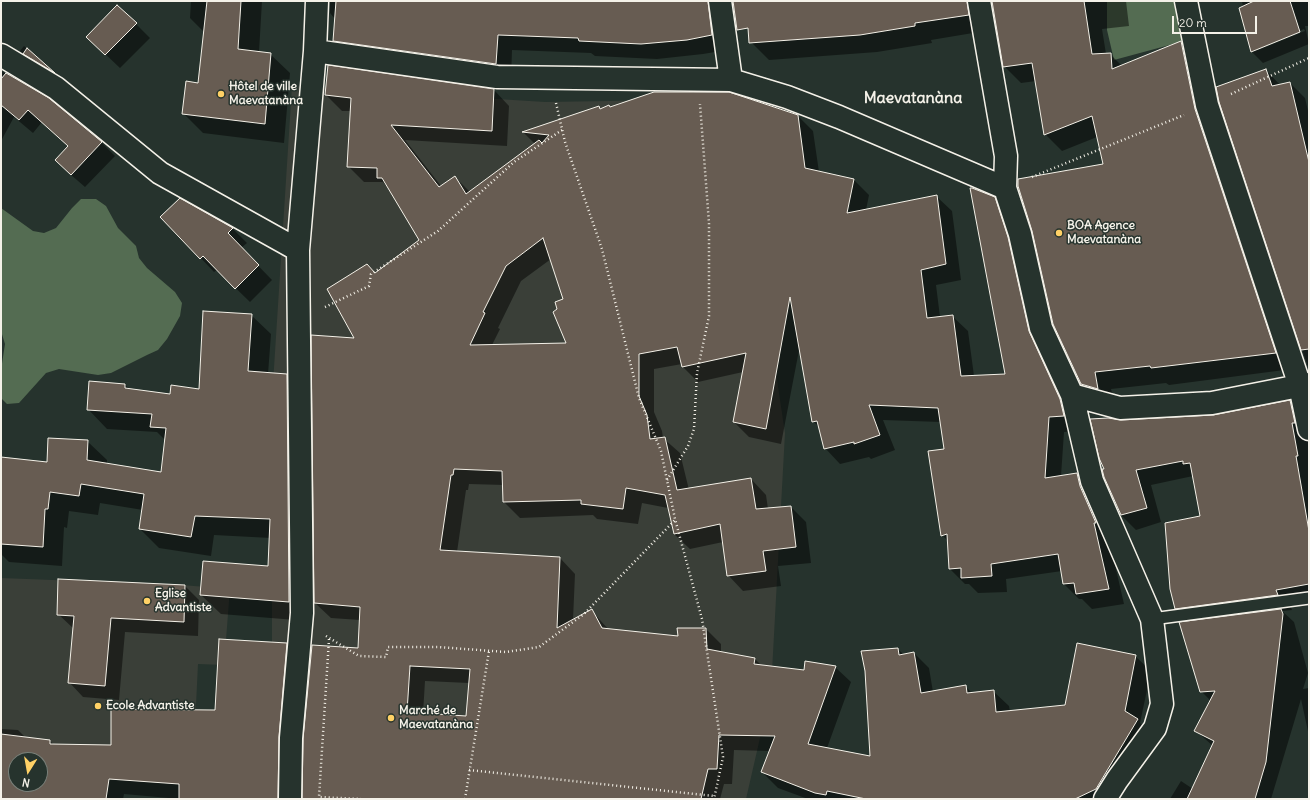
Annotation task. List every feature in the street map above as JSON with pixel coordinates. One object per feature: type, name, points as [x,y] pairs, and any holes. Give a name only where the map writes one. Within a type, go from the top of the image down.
[{"type":"street","points":[[290,799],[291,738],[302,613],[298,250],[316,51],[317,1]]},
{"type":"street","points":[[720,1],[731,80]]},
{"type":"street","points":[[979,1],[1006,156],[1005,188],[1020,234],[1041,328],[1072,395],[1092,482],[1152,620],[1162,704],[1155,728],[1105,799]]},
{"type":"street","points":[[1186,1],[1208,105],[1304,385],[1309,429]]},
{"type":"street","points":[[316,51],[497,77],[731,80],[787,97],[839,117],[1005,188]]},
{"type":"street","points":[[1,55],[56,88],[160,172],[298,250]]},
{"type":"street","points":[[1072,395],[1120,408],[1128,408],[1212,403],[1304,385]]},
{"type":"lane","points":[[1152,620],[1309,598]]},
{"type":"path","points":[[1005,188],[1208,105],[1309,58]]},
{"type":"path","points":[[469,770],[714,797],[723,757],[702,619],[676,519],[662,451],[639,398],[602,249],[562,130],[551,78]]},
{"type":"path","points":[[667,480],[688,446],[694,429],[696,373],[709,316],[709,223],[698,80]]},
{"type":"path","points":[[320,310],[369,286],[371,274],[438,231],[514,162],[562,130]]},
{"type":"path","points":[[302,613],[329,638],[359,656],[386,657],[388,647],[438,647],[489,652],[506,652],[539,647],[584,614],[676,519]]},
{"type":"path","points":[[329,638],[319,798],[361,799]]},
{"type":"path","points":[[465,799],[489,652]]},
{"type":"shaded area","points":[[292,86],[545,102],[735,99],[785,433],[771,690],[746,799],[265,799],[272,700],[272,399]]},
{"type":"shaded area","name":"Ecole Advantiste","points":[[1,578],[182,585],[230,589],[224,665],[198,664],[193,767],[48,761],[48,752],[8,752],[8,754],[1,748]]},
{"type":"green space","points":[[1107,1],[1182,1],[1188,40],[1114,60],[1107,30]]},
{"type":"green space","points":[[81,199],[96,199],[106,206],[118,228],[136,246],[139,258],[147,268],[175,292],[182,303],[180,316],[167,339],[158,350],[111,373],[98,375],[59,369],[46,373],[19,403],[7,404],[1,398],[1,370],[5,344],[1,331],[1,208],[33,231],[44,233],[56,228]]},
{"type":"building","points":[[207,1],[241,1],[238,49],[271,53],[265,124],[182,114],[186,81],[198,83]]},
{"type":"building","points":[[336,1],[708,1],[712,35],[687,40],[641,44],[579,41],[578,38],[498,35],[496,64],[333,41]]},
{"type":"building","points":[[733,1],[967,1],[969,15],[915,23],[915,26],[860,35],[749,43],[748,28],[737,30]]},
{"type":"building","points":[[992,1],[1084,1],[1092,54],[1111,53],[1112,69],[1181,41],[1195,109],[1276,353],[1151,368],[1150,366],[1095,372],[1098,389],[1081,384],[1053,324],[1032,231],[1018,186],[1018,179],[1103,164],[1092,116],[1044,135],[1032,63],[1003,67]]},
{"type":"building","points":[[1254,1],[1290,1],[1300,32],[1251,52],[1239,8]]},
{"type":"building","points":[[117,5],[137,23],[105,55],[86,37]]},
{"type":"building","points":[[27,48],[55,73],[23,54]]},
{"type":"building","points":[[328,65],[494,89],[492,131],[391,125],[439,187],[455,176],[466,194],[539,140],[542,143],[549,135],[522,132],[599,106],[600,109],[609,105],[610,107],[654,92],[729,92],[798,115],[805,168],[854,179],[847,213],[937,195],[946,264],[921,270],[927,318],[953,315],[961,376],[1005,374],[970,188],[995,197],[1008,237],[1029,331],[1060,399],[1064,416],[1049,417],[1045,478],[1077,473],[1080,486],[1096,523],[1094,523],[1109,589],[1076,594],[1074,583],[1063,584],[1058,554],[991,564],[992,576],[961,578],[961,568],[949,569],[947,534],[941,536],[928,451],[944,449],[938,408],[869,405],[880,435],[854,444],[854,442],[824,449],[817,421],[812,422],[790,297],[766,429],[733,422],[746,353],[682,367],[677,347],[639,354],[639,396],[647,415],[650,439],[665,437],[677,490],[751,478],[756,509],[791,506],[796,547],[763,551],[766,571],[727,576],[720,524],[674,534],[665,495],[626,488],[623,509],[581,504],[581,500],[503,502],[502,471],[454,469],[453,475],[451,475],[440,550],[560,557],[557,628],[592,609],[602,628],[678,636],[677,628],[706,628],[707,649],[755,658],[754,664],[804,670],[805,661],[836,666],[808,744],[870,756],[865,671],[861,651],[898,648],[899,655],[914,652],[921,693],[966,685],[967,693],[994,690],[996,712],[1065,705],[1077,643],[1136,655],[1125,711],[1138,719],[1096,789],[1075,799],[866,799],[827,791],[826,795],[815,793],[761,772],[775,736],[719,735],[717,769],[708,769],[701,799],[302,799],[303,739],[312,645],[358,648],[360,607],[314,603],[311,335],[354,338],[327,289],[367,264],[375,273],[419,240],[382,178],[377,178],[377,168],[347,167],[351,98],[325,95]],"holes":[[[543,238],[563,299],[555,302],[557,309],[553,312],[566,343],[470,345],[485,313],[483,312],[506,266]],[[410,666],[470,669],[466,716],[407,712]]]},
{"type":"building","points":[[1266,69],[1272,86],[1290,82],[1309,162],[1309,349],[1301,350],[1219,102],[1216,87]]},
{"type":"building","points":[[6,73],[49,98],[102,142],[71,175],[55,160],[68,146],[28,110],[19,120],[1,105],[1,79]]},
{"type":"building","points":[[180,198],[233,228],[228,233],[259,265],[235,289],[203,256],[200,259],[160,217]]},
{"type":"building","points":[[203,311],[252,314],[248,371],[287,374],[289,602],[200,595],[203,561],[268,566],[270,519],[195,516],[191,537],[139,529],[144,494],[81,484],[79,496],[50,492],[48,509],[45,509],[43,547],[1,544],[1,457],[47,462],[48,438],[88,440],[87,460],[161,472],[166,428],[150,427],[152,414],[87,410],[89,381],[125,384],[125,388],[170,394],[171,385],[199,389]]},
{"type":"building","points":[[1290,400],[1295,423],[1292,423],[1298,456],[1296,456],[1309,531],[1309,584],[1276,590],[1278,595],[1175,609],[1170,589],[1165,523],[1200,516],[1190,463],[1183,464],[1183,461],[1136,470],[1147,508],[1121,515],[1104,477],[1102,469],[1104,469],[1099,458],[1090,419],[1108,418],[1121,420],[1213,415]]},
{"type":"building","points":[[58,579],[185,585],[184,622],[111,618],[105,686],[68,683],[74,616],[57,615]]},
{"type":"building","points":[[1281,609],[1283,614],[1266,762],[1255,799],[1187,799],[1214,741],[1194,731],[1215,691],[1200,692],[1179,622]]},
{"type":"building","points":[[219,639],[287,643],[279,737],[278,799],[179,799],[179,784],[109,779],[106,799],[1,799],[1,734],[50,740],[50,744],[111,745],[111,709],[215,710]]},
{"type":"place","name":"Hôtel de ville Maevatanàna","points":[[221,94]]},
{"type":"place","name":"BOA Agence Maevatanàna","points":[[1059,233]]},
{"type":"place","name":"Eglise Advantiste","points":[[147,601]]},
{"type":"place","name":"Ecole Advantiste","points":[[98,706]]},
{"type":"place","name":"Marché de Maevatanàna","points":[[391,718]]},
{"type":"district","name":"Maevatanàna","points":[[913,98]]}]
